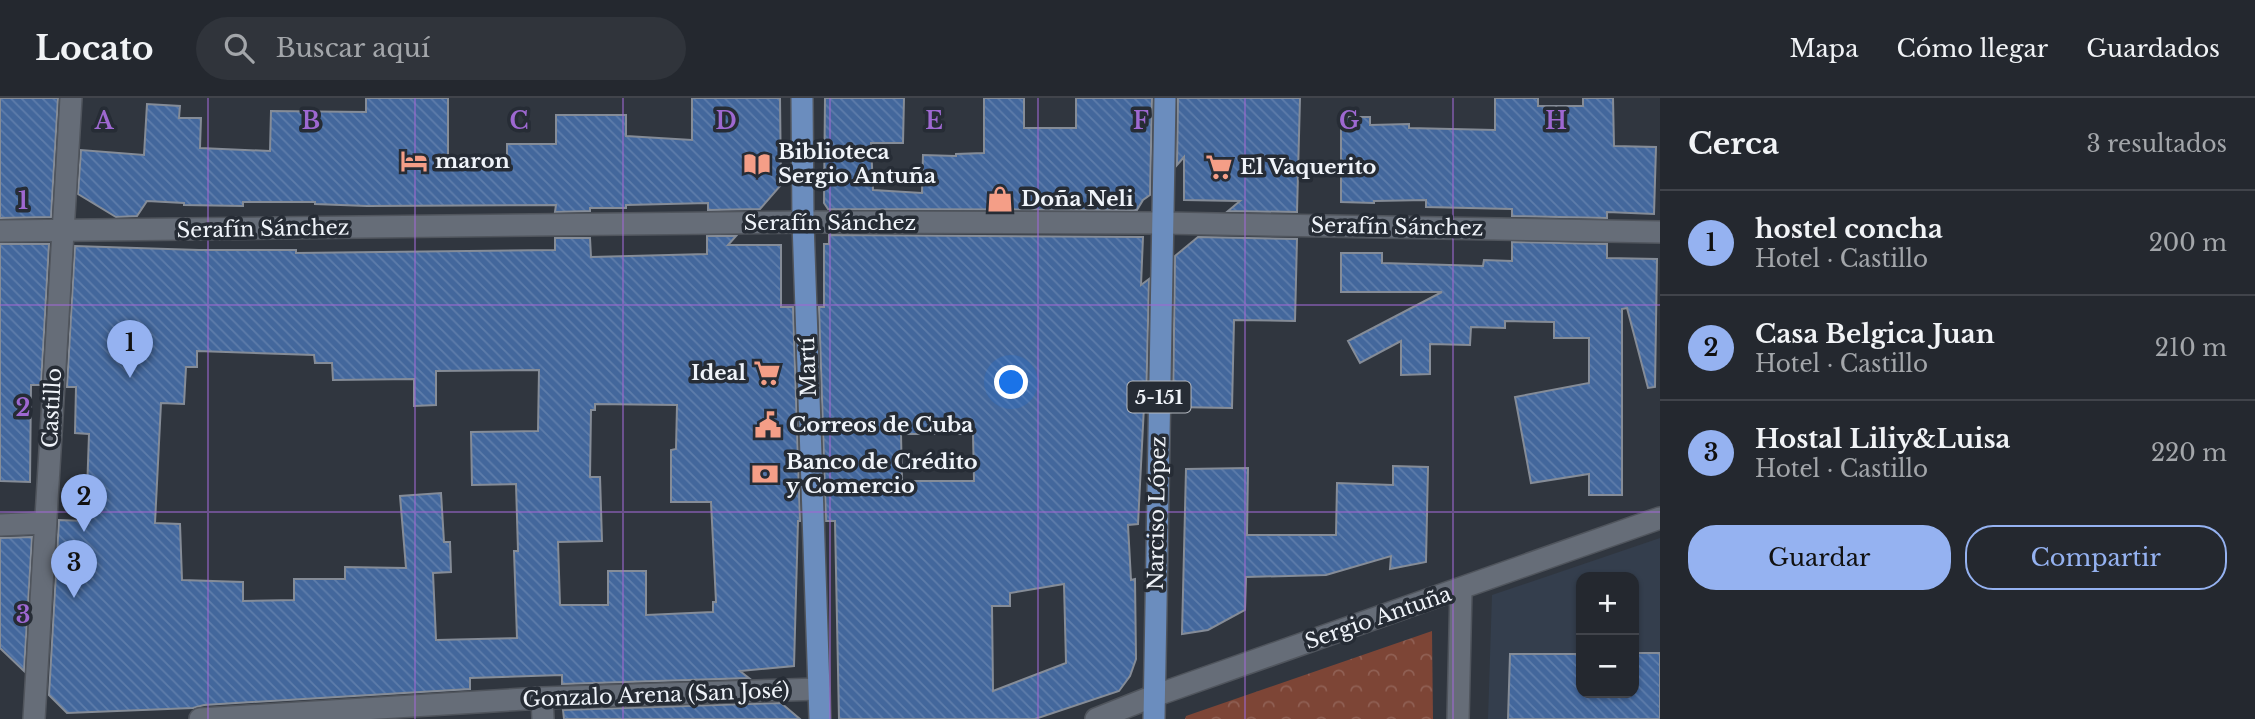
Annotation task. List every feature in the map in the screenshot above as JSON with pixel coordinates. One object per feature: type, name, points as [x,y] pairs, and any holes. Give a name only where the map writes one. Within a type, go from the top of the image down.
[{"type":"main road","name":"Martí","points":[[802,98],[803,222],[820,719]]},
{"type":"main road","name":"Narciso López","points":[[1154,719],[1166,98]]},
{"type":"street","name":"Castillo","points":[[34,719],[71,98]]},
{"type":"street","name":"Serafín Sánchez","points":[[0,231],[803,222],[1162,223],[1660,232]]},
{"type":"street","name":"Sergio Antuña","points":[[1096,719],[1154,696],[1660,519]]},
{"type":"street","points":[[0,525],[46,523]]},
{"type":"street","points":[[1458,719],[1461,589]]},
{"type":"street","name":"Gonzalo Arena (San José)","points":[[200,719],[543,708],[819,690]]},
{"type":"shaded area","points":[[1660,538],[1660,719],[1488,719],[1492,595]]},
{"type":"green space","points":[[1432,631],[1433,719],[1185,719],[1186,716]]},
{"type":"building","points":[[0,98],[58,98],[51,217],[0,218]]},
{"type":"building","points":[[366,98],[448,98],[448,160],[507,159],[507,144],[556,144],[556,115],[626,115],[626,136],[692,140],[692,98],[780,98],[781,185],[760,209],[708,210],[708,203],[626,205],[626,208],[555,212],[556,205],[367,206],[315,202],[243,202],[243,206],[147,201],[137,216],[116,217],[78,194],[81,150],[144,155],[147,104],[180,106],[179,118],[201,118],[200,148],[270,151],[271,111],[366,112]]},
{"type":"building","points":[[825,98],[904,98],[903,143],[871,143],[873,190],[922,193],[923,155],[984,153],[984,98],[1024,98],[1024,128],[1076,128],[1076,98],[1152,98],[1150,195],[1137,210],[828,209],[824,203]]},
{"type":"building","points":[[1178,98],[1300,98],[1297,212],[1228,211],[1240,201],[1184,200],[1184,157],[1177,165]]},
{"type":"building","points":[[1495,98],[1538,98],[1538,106],[1583,106],[1583,98],[1613,98],[1614,146],[1656,147],[1654,214],[1607,212],[1607,218],[1512,216],[1512,209],[1426,207],[1426,200],[1341,202],[1341,117],[1370,117],[1370,125],[1409,124],[1409,128],[1495,130]]},
{"type":"building","points":[[829,235],[1143,237],[1141,285],[1149,279],[1146,406],[1138,524],[1128,525],[1131,580],[1135,579],[1136,659],[1130,676],[1119,691],[1035,719],[839,719],[835,521],[826,521],[819,307],[824,307],[824,244],[829,244]],"holes":[[[901,434],[973,434],[974,481],[902,481]],[[1064,584],[1066,663],[993,691],[992,606],[1010,606],[1010,593]]]},
{"type":"building","points":[[707,236],[736,236],[728,245],[781,245],[781,307],[793,307],[800,521],[794,666],[740,671],[749,678],[562,684],[562,675],[470,678],[470,689],[204,705],[193,708],[67,713],[49,695],[59,520],[86,521],[89,434],[75,433],[76,387],[67,387],[75,246],[296,250],[296,253],[555,250],[555,238],[590,238],[591,257],[707,254]],"holes":[[[197,351],[314,355],[315,363],[332,363],[333,380],[414,379],[414,406],[436,405],[436,371],[539,370],[538,431],[471,432],[472,485],[516,484],[518,551],[514,551],[517,638],[436,640],[433,573],[451,572],[450,542],[444,542],[441,493],[400,496],[406,568],[345,567],[345,579],[294,579],[294,600],[243,601],[243,582],[182,580],[180,524],[155,523],[161,403],[184,404],[186,367],[197,367]],[[595,404],[677,405],[676,449],[671,450],[671,502],[711,502],[716,602],[713,602],[713,612],[646,615],[646,571],[608,571],[608,605],[560,605],[558,542],[602,541],[600,477],[590,477],[591,410],[595,410]]]},
{"type":"building","points":[[1198,237],[1297,239],[1295,321],[1234,320],[1232,408],[1173,407],[1175,256]]},
{"type":"building","points":[[1512,242],[1607,244],[1607,258],[1657,259],[1655,387],[1648,388],[1627,308],[1622,309],[1622,495],[1589,495],[1589,474],[1531,483],[1515,397],[1589,383],[1589,338],[1554,338],[1554,322],[1505,321],[1505,328],[1471,327],[1470,345],[1430,344],[1430,374],[1401,375],[1401,341],[1360,363],[1348,341],[1442,292],[1341,292],[1341,253],[1382,253],[1382,263],[1483,266],[1484,260],[1512,261]]},
{"type":"building","points":[[0,244],[49,244],[41,385],[31,385],[30,482],[0,481]]},
{"type":"building","points":[[1393,466],[1428,467],[1426,562],[1390,569],[1391,556],[1326,575],[1246,577],[1245,610],[1208,630],[1182,634],[1186,469],[1248,468],[1247,535],[1336,535],[1337,483],[1393,485]]},
{"type":"building","points":[[32,537],[24,671],[0,648],[0,538]]},
{"type":"building","points":[[1639,653],[1660,653],[1660,719],[1508,719],[1510,654],[1576,654],[1576,698],[1639,698]]},
{"type":"building","points":[[781,703],[800,719],[564,719],[563,710]]},
{"type":"place","name":"maron","points":[[414,161]]},
{"type":"place","name":"Biblioteca Sergio Antuña","points":[[757,164]]},
{"type":"place","name":"El Vaquerito","points":[[1219,167]]},
{"type":"place","name":"Doña Neli","points":[[1000,199]]},
{"type":"place","name":"Ideal","points":[[767,373]]},
{"type":"place","name":"hostel concha","points":[[130,378]]},
{"type":"place","name":"Correos de Cuba","points":[[768,425]]},
{"type":"place","name":"Banco de Crédito y Comercio","points":[[765,474]]},
{"type":"place","name":"Casa Belgica Juan","points":[[84,532]]},
{"type":"place","name":"Hostal Liliy&Luisa","points":[[74,598]]}]
